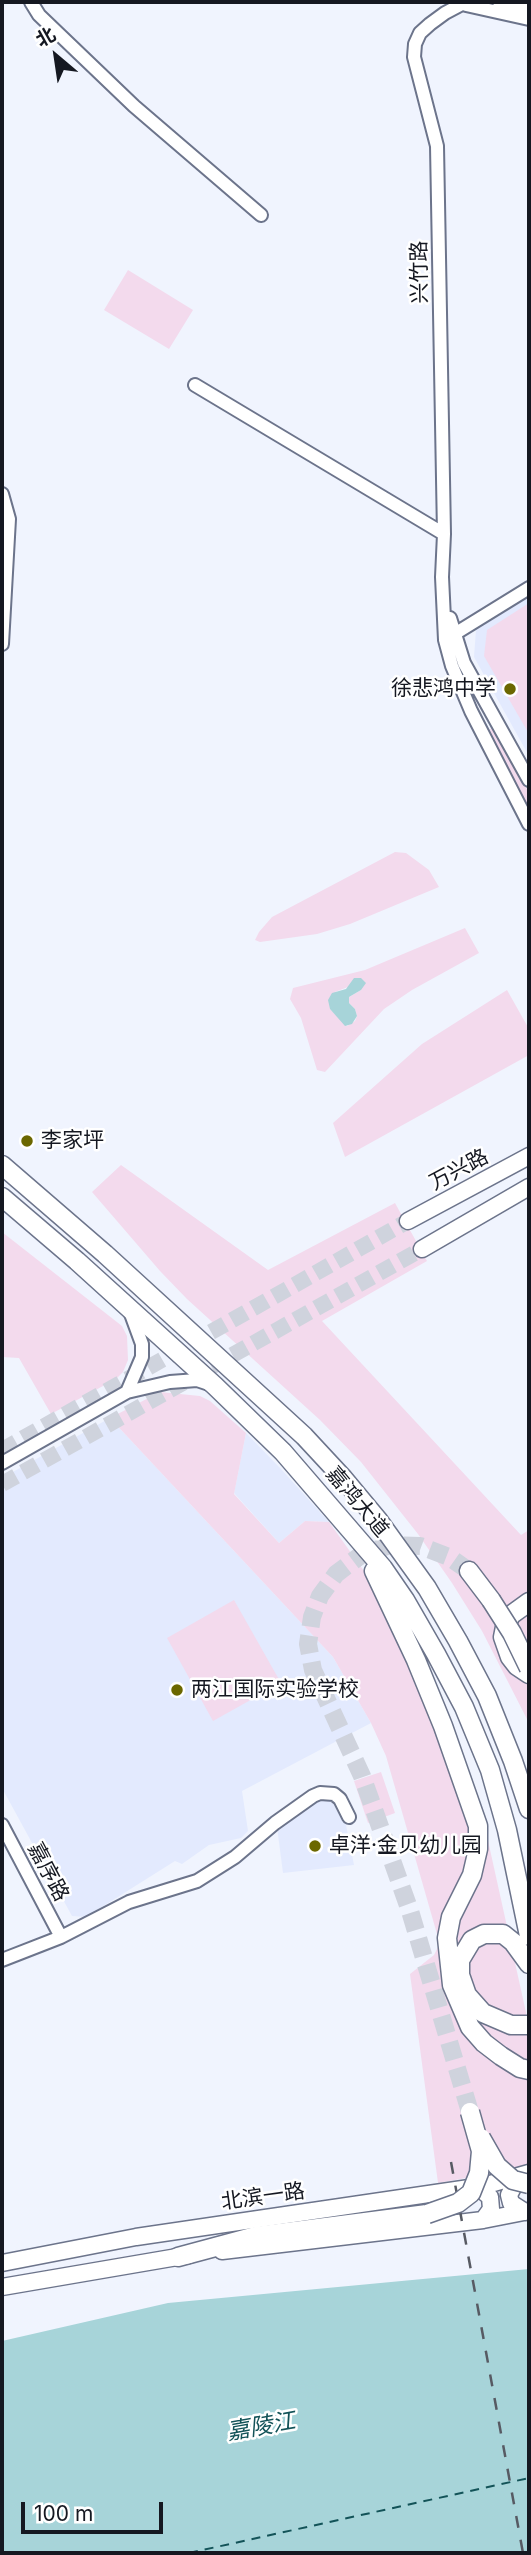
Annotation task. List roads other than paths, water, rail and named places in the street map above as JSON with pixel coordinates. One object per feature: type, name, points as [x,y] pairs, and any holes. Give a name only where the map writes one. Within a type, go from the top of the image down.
[{"type":"highway","name":"嘉鸿大道","points":[[2,1165],[304,1436],[378,1520],[427,1588],[487,1696],[529,1809]]},
{"type":"highway","name":"嘉鸿大道","points":[[2,1197],[215,1386],[284,1452],[358,1536],[405,1600],[464,1707],[490,1770],[508,1830],[529,1936]]},
{"type":"highway","points":[[358,1536],[416,1660],[478,1825],[478,1849],[472,1875],[451,1917],[447,1938],[452,1985],[470,2027],[484,2043],[520,2068],[529,2070]]},
{"type":"highway","points":[[469,1571],[529,1656]]},
{"type":"highway","points":[[529,1602],[511,1615],[503,1637],[510,1657],[517,1666],[529,1671]]},
{"type":"highway","points":[[512,1633],[529,1671]]},
{"type":"highway","points":[[529,1965],[513,1942],[503,1934],[484,1934],[472,1940],[460,1960],[460,1975],[467,1995],[483,2013],[512,2025],[529,2025]]},
{"type":"highway","points":[[178,2257],[256,2236],[427,2214],[458,2203],[471,2193],[479,2173],[481,2151],[470,2112],[486,2150],[497,2166],[513,2180],[526,2178]]},
{"type":"main road","points":[[501,2],[529,7]]},
{"type":"main road","name":"万兴路","points":[[408,1221],[529,1156]]},
{"type":"main road","points":[[422,1249],[529,1187]]},
{"type":"main road","points":[[526,2178],[509,2195],[510,2203],[527,2211]]},
{"type":"main road","name":"北滨一路","points":[[2,2263],[135,2237],[526,2178]]},
{"type":"main road","points":[[478,2187],[490,2197],[491,2209],[483,2220]]},
{"type":"main road","points":[[2,2287],[178,2257],[483,2220],[527,2211]]},
{"type":"street","points":[[31,2],[39,15],[134,106],[261,215]]},
{"type":"street","points":[[468,3],[529,19]]},
{"type":"street","name":"兴竹路","points":[[468,3],[445,13],[420,33],[415,44],[414,57],[437,146],[444,534],[442,576],[452,666],[471,711],[529,824]]},
{"type":"street","points":[[195,385],[444,534]]},
{"type":"street","points":[[2,494],[9,519],[2,644]]},
{"type":"street","points":[[449,638],[529,588]]},
{"type":"street","name":"兴竹路","points":[[449,638],[529,780]]},
{"type":"street","points":[[127,1307],[142,1344],[139,1370],[127,1392]]},
{"type":"street","points":[[2,1463],[127,1392],[170,1382],[197,1380],[215,1386]]},
{"type":"street","points":[[2,1960],[61,1937],[129,1902],[197,1881],[235,1857],[275,1823],[313,1796],[334,1794],[340,1799],[349,1816]]},
{"type":"street","name":"嘉序路","points":[[2,1825],[61,1937]]},
{"type":"water","points":[[354,978],[361,978],[366,983],[361,990],[349,997],[349,1003],[357,1016],[352,1024],[345,1026],[330,1009],[328,1000],[332,993],[346,989]]},
{"type":"water","name":"嘉陵江","points":[[529,2269],[529,2553],[2,2553],[2,2341],[168,2303]]},
{"type":"tunnel","points":[[2,1450],[408,1221]]},
{"type":"tunnel","points":[[2,1484],[422,1249]]},
{"type":"tunnel","points":[[469,1571],[449,1557],[420,1546],[390,1545],[361,1555],[336,1574],[320,1596],[312,1617],[308,1644],[313,1670],[362,1776],[410,1911],[470,2112]]},
{"type":"railway","points":[[451,2162],[523,2553]]},
{"type":"place","name":"徐悲鸿中学","points":[[510,689]]},
{"type":"place","name":"李家坪","points":[[27,1141]]},
{"type":"place","name":"两江国际实验学校","points":[[177,1690]]},
{"type":"place","name":"卓洋·金贝幼儿园","points":[[315,1846]]}]
